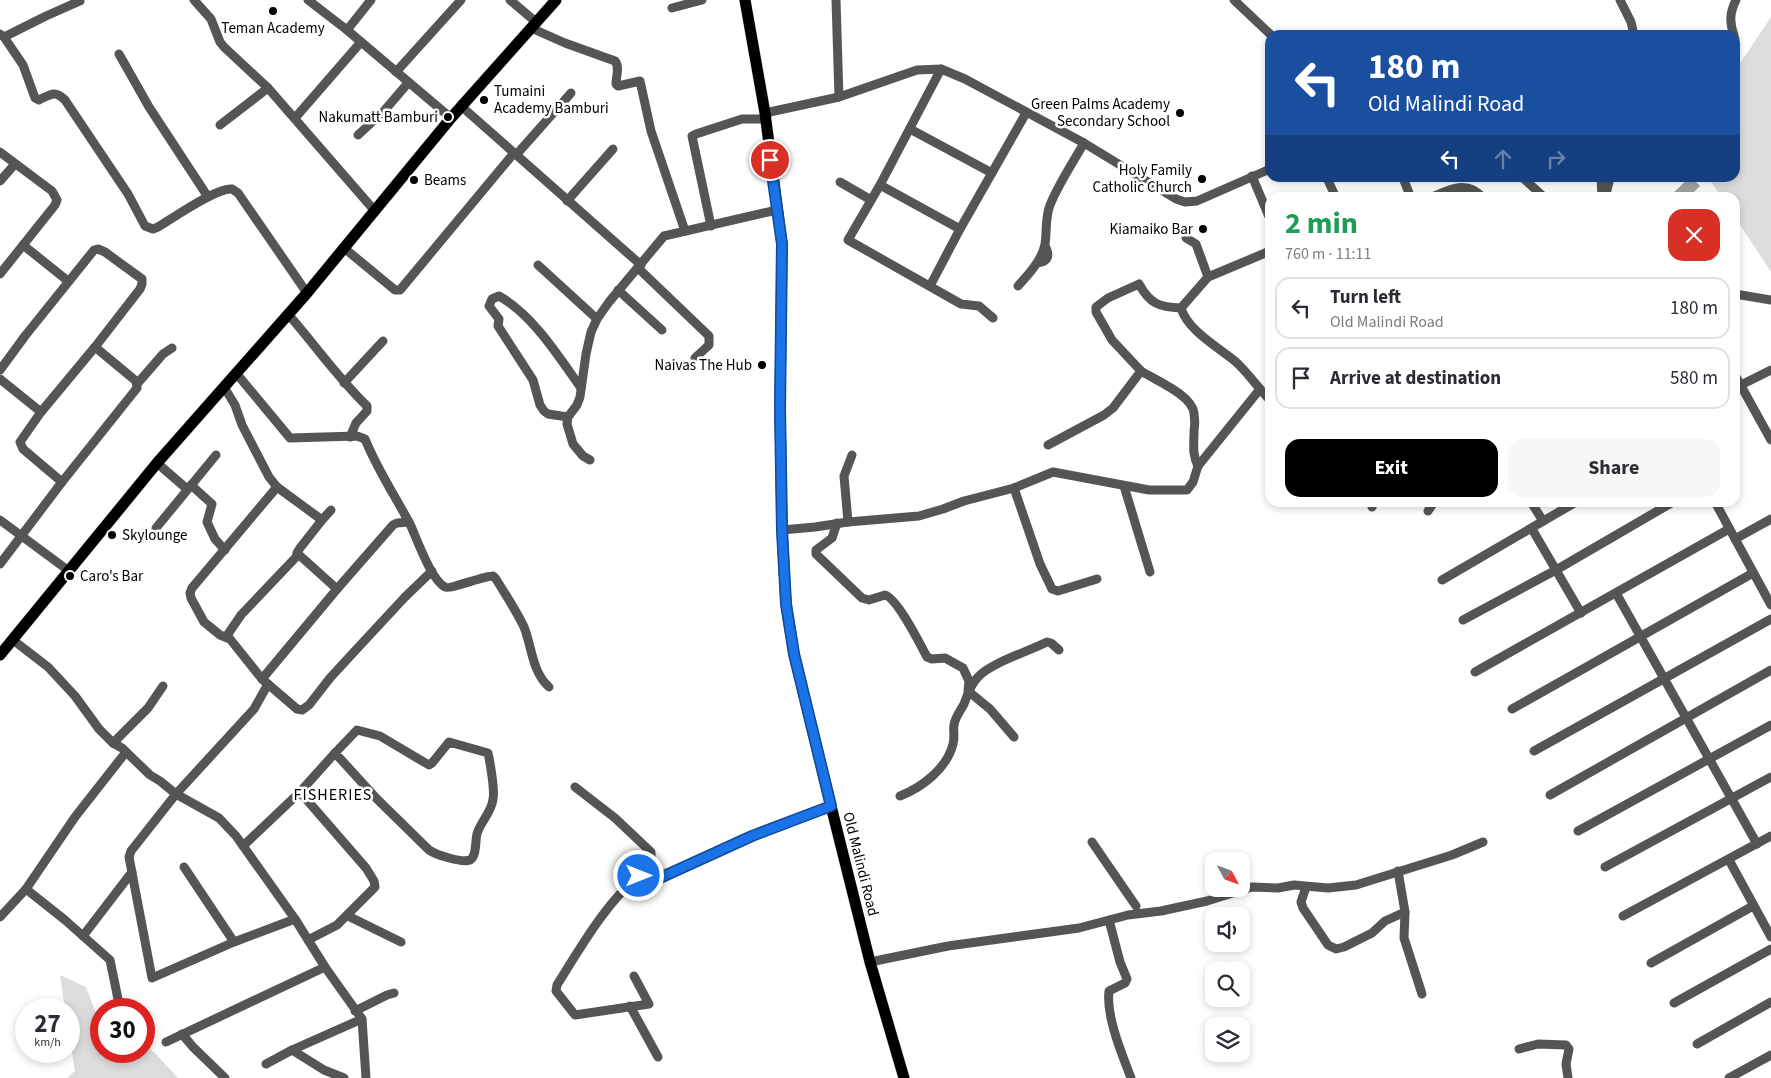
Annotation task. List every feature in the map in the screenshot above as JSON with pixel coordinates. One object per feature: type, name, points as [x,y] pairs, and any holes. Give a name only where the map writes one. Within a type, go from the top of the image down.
[{"type":"main road","points":[[0,655],[157,463],[307,293],[461,106],[556,0]]},
{"type":"main road","name":"Old Malindi Road","points":[[745,0],[765,116],[782,252],[780,408],[782,530],[786,604],[794,654],[831,806],[870,962],[904,1078]]},
{"type":"street","points":[[194,0],[211,20],[224,47],[268,88],[374,210]]},
{"type":"street","points":[[308,0],[347,30],[451,118]]},
{"type":"street","points":[[347,30],[371,0]]},
{"type":"street","points":[[396,72],[461,0]]},
{"type":"street","points":[[510,0],[533,25],[565,43],[615,60],[618,66],[616,79],[618,86],[640,81],[651,131],[685,231]]},
{"type":"street","points":[[672,8],[702,0]]},
{"type":"street","points":[[836,0],[839,97]]},
{"type":"street","points":[[1234,0],[1266,30]]},
{"type":"street","points":[[1620,0],[1629,17],[1633,30]]},
{"type":"street","points":[[1732,30],[1730,15],[1736,0]]},
{"type":"street","points":[[80,1],[2,36],[23,65],[35,98],[39,100],[53,93],[58,93],[65,100],[128,194],[146,226],[152,229],[224,189],[236,191],[307,293]]},
{"type":"street","points":[[295,118],[361,42]]},
{"type":"street","points":[[119,54],[149,107],[208,197]]},
{"type":"street","points":[[711,226],[692,136],[742,119],[765,116],[839,97],[917,70],[941,69],[965,80],[1084,143],[1167,194],[1185,202],[1197,201],[1265,171]]},
{"type":"street","points":[[941,69],[880,185],[844,238],[961,304],[980,306],[994,318]]},
{"type":"street","points":[[358,135],[384,111],[408,82]]},
{"type":"street","points":[[220,125],[268,88]]},
{"type":"street","points":[[344,248],[395,290],[400,290],[515,154],[571,94]]},
{"type":"street","points":[[461,106],[639,266],[708,336],[709,345],[695,358]]},
{"type":"street","points":[[930,286],[1026,113]]},
{"type":"street","points":[[910,130],[992,173]]},
{"type":"street","points":[[1018,286],[1037,263],[1045,246],[1045,229],[1049,207],[1084,143]]},
{"type":"street","points":[[567,201],[613,150]]},
{"type":"street","points":[[0,152],[52,191],[57,198],[56,205],[0,274]]},
{"type":"street","points":[[0,181],[14,164]]},
{"type":"street","points":[[1252,176],[1265,208]]},
{"type":"street","points":[[840,182],[871,200]]},
{"type":"street","points":[[1527,182],[1538,192]]},
{"type":"street","points":[[880,185],[960,229]]},
{"type":"street","points":[[1444,192],[1459,186],[1477,192]]},
{"type":"street","points":[[590,460],[583,456],[573,444],[567,424],[568,417],[577,405],[591,332],[597,319],[618,290],[664,236],[777,210]]},
{"type":"street","points":[[1186,238],[1196,244],[1208,277]]},
{"type":"street","points":[[23,245],[68,282]]},
{"type":"street","points":[[0,370],[92,251],[98,249],[105,252],[142,279],[140,289],[41,412],[21,440],[20,444],[23,449],[62,482]]},
{"type":"street","points":[[1181,308],[1208,277],[1265,253]]},
{"type":"street","points":[[538,265],[597,319]]},
{"type":"street","points":[[1181,308],[1167,307],[1151,301],[1139,284],[1108,298],[1095,308],[1112,340],[1141,371],[1182,395],[1194,411],[1193,450],[1198,466]]},
{"type":"street","points":[[618,290],[662,330]]},
{"type":"street","points":[[1740,295],[1771,300]]},
{"type":"street","points":[[568,417],[548,414],[540,405],[533,380],[498,326],[499,320],[489,306],[492,299],[499,296],[524,317],[559,357],[581,388]]},
{"type":"street","points":[[1181,308],[1188,323],[1235,362],[1265,394]]},
{"type":"street","points":[[288,314],[344,383],[368,408],[356,423],[350,436]]},
{"type":"street","points":[[344,383],[383,341]]},
{"type":"street","points":[[95,347],[136,381],[137,384]]},
{"type":"street","points":[[0,564],[62,482],[134,394],[137,384],[164,354],[172,348]]},
{"type":"street","points":[[1771,370],[1740,385],[1771,440]]},
{"type":"street","points":[[1048,444],[1104,415],[1113,408],[1141,371]]},
{"type":"street","points":[[236,373],[290,438],[350,436],[365,439],[432,570],[443,586],[448,588],[493,576],[523,626],[538,674],[549,688]]},
{"type":"street","points":[[0,379],[41,412]]},
{"type":"street","points":[[224,387],[235,405],[242,425],[268,477],[277,487],[322,520]]},
{"type":"street","points":[[782,530],[919,516],[964,501],[1014,488],[1053,472],[1160,491],[1187,490],[1193,482],[1198,466],[1260,389]]},
{"type":"street","points":[[156,528],[216,454]]},
{"type":"street","points":[[848,522],[844,476],[852,455]]},
{"type":"street","points":[[157,463],[212,504],[207,522],[216,539],[225,550]]},
{"type":"street","points":[[1124,486],[1150,572]]},
{"type":"street","points":[[277,487],[192,588],[190,593],[196,609],[204,622],[232,642],[265,681],[298,709],[306,708],[353,653],[432,570]]},
{"type":"street","points":[[1014,488],[1040,564],[1052,588],[1058,590],[1097,579]]},
{"type":"street","points":[[1428,511],[1431,507]]},
{"type":"street","points":[[1535,507],[1543,521]]},
{"type":"street","points":[[1442,580],[1567,507]]},
{"type":"street","points":[[1463,620],[1556,570],[1664,507]]},
{"type":"street","points":[[1718,507],[1771,605]]},
{"type":"street","points":[[226,638],[241,615],[298,555],[300,548],[331,510]]},
{"type":"street","points":[[1735,539],[1771,519]]},
{"type":"street","points":[[0,520],[69,571]]},
{"type":"street","points":[[295,919],[234,942],[152,978],[129,857],[131,851],[176,794],[254,708],[265,681],[337,589],[393,525],[409,522]]},
{"type":"street","points":[[837,523],[832,538],[816,550],[816,554],[862,598],[869,600],[884,595],[891,597],[910,625],[927,657],[932,659],[946,658],[963,668],[969,681],[965,703],[954,722],[954,742],[945,762],[919,786],[900,796]]},
{"type":"street","points":[[1532,529],[1580,612]]},
{"type":"street","points":[[1475,672],[1729,529]]},
{"type":"street","points":[[298,555],[337,589]]},
{"type":"street","points":[[1512,709],[1753,573]]},
{"type":"street","points":[[1616,593],[1757,844]]},
{"type":"street","points":[[1534,751],[1771,619]]},
{"type":"street","points":[[13,640],[48,667],[75,696],[99,729],[113,743],[126,752],[150,775],[176,794],[219,818],[229,828],[295,919],[325,967],[362,1019],[366,1078]]},
{"type":"street","points":[[968,691],[977,677],[988,669],[1029,649],[1049,642],[1059,650]]},
{"type":"street","points":[[1550,795],[1771,670]]},
{"type":"street","points":[[113,743],[148,708],[163,686]]},
{"type":"street","points":[[968,691],[990,709],[1014,737]]},
{"type":"street","points":[[1578,830],[1771,725]]},
{"type":"street","points":[[243,846],[300,792],[335,752],[357,730],[380,736],[429,764],[432,763],[449,742],[486,752],[494,800],[477,833],[474,856],[468,860],[449,858],[429,850],[377,799],[335,752]]},
{"type":"street","points":[[0,917],[26,889],[75,817],[126,752]]},
{"type":"street","points":[[1604,867],[1771,777]]},
{"type":"street","points":[[575,787],[615,818],[651,852],[651,856],[639,876],[612,904],[583,944],[557,985],[556,991],[576,1015],[649,1004],[634,976]]},
{"type":"street","points":[[300,792],[361,861],[374,881],[375,887],[337,925],[308,940]]},
{"type":"street","points":[[639,876],[662,877],[752,836],[831,806]]},
{"type":"street","points":[[1623,916],[1771,836]]},
{"type":"street","points":[[1092,842],[1136,906]]},
{"type":"street","points":[[870,962],[948,946],[1079,928],[1128,915],[1161,911],[1207,901],[1252,887],[1278,888],[1294,885],[1328,888],[1356,885],[1386,877],[1398,871],[1483,842]]},
{"type":"street","points":[[1728,860],[1771,937]]},
{"type":"street","points":[[184,867],[234,942]]},
{"type":"street","points":[[1398,871],[1405,912],[1404,938],[1422,994]]},
{"type":"street","points":[[83,936],[132,872]]},
{"type":"street","points":[[1306,886],[1301,902],[1303,908],[1328,945],[1336,949],[1372,934],[1385,921],[1405,912]]},
{"type":"street","points":[[26,889],[110,960],[118,998]]},
{"type":"street","points":[[1650,963],[1753,906]]},
{"type":"street","points":[[348,916],[401,942]]},
{"type":"street","points":[[1110,920],[1120,962],[1127,979],[1125,983],[1109,991],[1111,1017],[1131,1078]]},
{"type":"street","points":[[1674,1003],[1771,949]]},
{"type":"street","points":[[166,1042],[325,967]]},
{"type":"street","points":[[355,1011],[386,994],[394,993]]},
{"type":"street","points":[[1697,1044],[1771,1002]]},
{"type":"street","points":[[630,1006],[658,1057]]},
{"type":"street","points":[[266,1064],[292,1050],[362,1019]]},
{"type":"street","points":[[182,1034],[192,1047],[225,1078]]},
{"type":"street","points":[[1519,1049],[1538,1044],[1566,1045],[1569,1049],[1566,1064],[1568,1078]]},
{"type":"street","points":[[292,1050],[324,1070],[344,1078]]},
{"type":"street","points":[[1729,1078],[1771,1055]]},
{"type":"shaded area","points":[[1771,17],[1771,272],[1740,225],[1740,192],[1718,192],[1711,182],[1740,182],[1740,64]]},
{"type":"shaded area","points":[[1685,182],[1696,182],[1700,186],[1694,192],[1674,192]]},
{"type":"shaded area","points":[[60,975],[86,987],[90,998],[90,1063],[155,1063],[155,1053],[178,1078],[67,1078],[75,1071],[74,1063],[80,1063],[80,998],[63,998]]},
{"type":"place","name":"Teman Academy","points":[[273,11]]},
{"type":"place","name":"Tumaini Academy Bamburi","points":[[484,100]]},
{"type":"place","name":"Green Palms Academy Secondary School","points":[[1180,113]]},
{"type":"place","name":"Nakumatt Bamburi","points":[[448,117]]},
{"type":"place","name":"Holy Family Catholic Church","points":[[1202,179]]},
{"type":"place","name":"Beams","points":[[414,180]]},
{"type":"place","name":"Kiamaiko Bar","points":[[1203,229]]},
{"type":"place","name":"Naivas The Hub","points":[[762,365]]},
{"type":"place","name":"Skylounge","points":[[112,535]]},
{"type":"place","name":"Caro's Bar","points":[[70,576]]},
{"type":"district","name":"FISHERIES","points":[[333,794]]},
{"type":"route","points":[[639,876],[662,877],[752,836],[831,806],[794,654],[786,604],[782,530],[780,408],[782,244],[770,160]]}]
